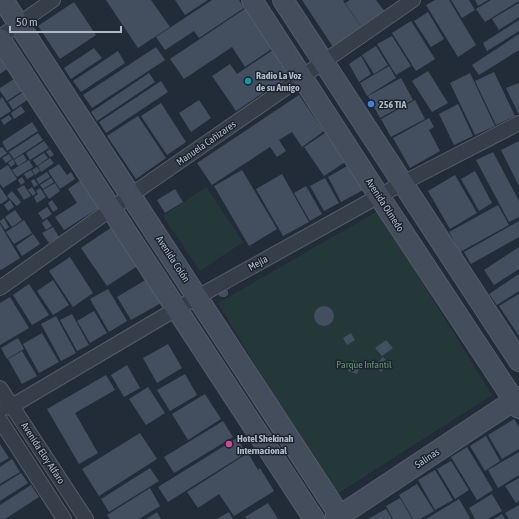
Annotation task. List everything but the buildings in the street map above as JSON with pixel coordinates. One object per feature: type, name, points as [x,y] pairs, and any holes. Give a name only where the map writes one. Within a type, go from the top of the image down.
[{"type":"street","name":"Avenida Colón","points":[[3,0],[131,195],[339,518]]},
{"type":"street","points":[[54,0],[0,38],[314,519]]},
{"type":"street","name":"Avenida Olmedo","points":[[252,0],[379,196],[517,402]]},
{"type":"street","points":[[283,0],[519,361]]},
{"type":"street","name":"Manuela Cañizares","points":[[0,288],[131,195],[413,0]]},
{"type":"street","name":"Mejía","points":[[6,408],[197,297],[402,183],[519,123]]},
{"type":"street","name":"Avenida Eloy Alfaro","points":[[0,388],[6,408],[86,519]]},
{"type":"street","name":"Salinas","points":[[339,518],[517,402]]},
{"type":"street","name":"Avenida Eloy Alfaro","points":[[0,420],[64,519]]},
{"type":"green space","points":[[206,187],[243,242],[200,271],[163,216]]},
{"type":"green space","name":"Parque Infantil","points":[[378,211],[492,395],[334,496],[218,303]]},
{"type":"place","name":"Radio La Voz de su Amigo","points":[[248,81]]},
{"type":"place","name":"256 TIA","points":[[371,104]]},
{"type":"place","name":"Hotel Shekinah Internacional","points":[[229,444]]}]
